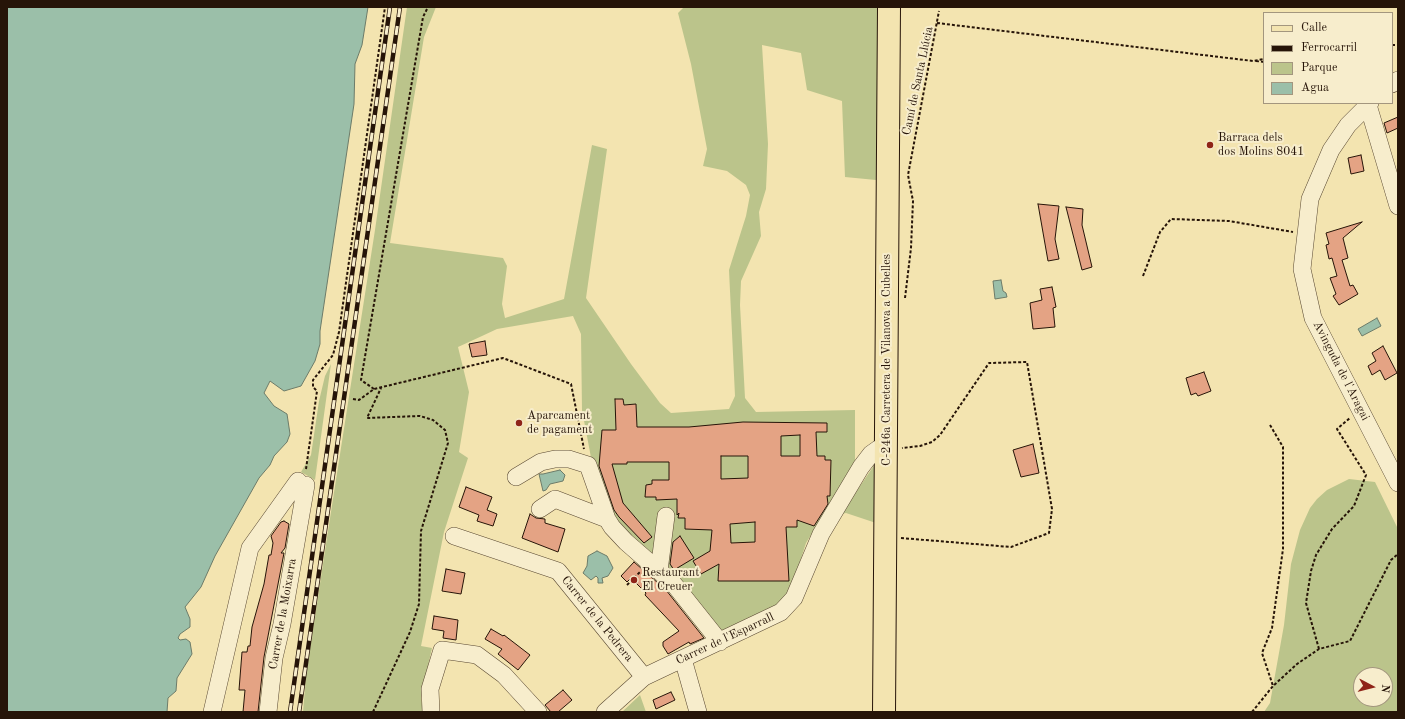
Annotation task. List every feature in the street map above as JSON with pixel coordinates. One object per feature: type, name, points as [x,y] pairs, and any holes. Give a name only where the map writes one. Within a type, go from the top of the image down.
[{"type":"main road","name":"C-246a Carretera de Vilanova a Cubelles","points":[[884,712],[889,7]]},
{"type":"street","points":[[1369,104],[1398,206]]},
{"type":"street","name":"Avinguda de l'Aragai","points":[[1369,104],[1348,125],[1331,150],[1310,199],[1302,269],[1313,318],[1398,484]]},
{"type":"street","name":"Carrer de l'Esparrall","points":[[605,712],[644,677],[768,620],[781,612],[794,598],[821,534],[861,468],[871,454],[878,448],[886,447]]},
{"type":"street","points":[[516,477],[541,462],[555,458],[569,459],[588,466],[607,519],[626,542],[673,583],[720,642]]},
{"type":"street","name":"Carrer de la Moixarra","points":[[268,712],[274,658],[282,624],[300,516],[286,508],[302,483]]},
{"type":"street","points":[[212,712],[250,548],[302,483]]},
{"type":"street","points":[[540,509],[555,499],[607,519]]},
{"type":"street","points":[[659,570],[666,516]]},
{"type":"street","name":"Carrer de la Pedrera","points":[[454,536],[558,570],[644,677]]},
{"type":"street","points":[[431,712],[430,689],[442,650],[477,655],[504,675],[538,712]]},
{"type":"street","points":[[683,658],[698,712]]},
{"type":"path","points":[[302,483],[306,472],[318,391],[313,387],[313,380],[333,355],[339,332],[385,7]]},
{"type":"path","points":[[374,389],[361,380],[423,17],[428,7]]},
{"type":"path","points":[[937,23],[939,11]]},
{"type":"path","name":"Camí de Santa Llúcia","points":[[886,313],[903,304],[906,290],[911,248],[913,201],[908,175],[937,23],[1253,61],[1263,59]]},
{"type":"path","points":[[1253,61],[1263,62]]},
{"type":"path","points":[[1142,276],[1160,232],[1171,219],[1230,221],[1306,234]]},
{"type":"path","points":[[353,399],[359,400],[374,389],[503,358],[571,384],[588,466]]},
{"type":"path","points":[[886,447],[920,446],[932,442],[940,435],[989,363],[1027,362],[1052,509],[1049,532],[1011,547],[886,537]]},
{"type":"path","points":[[373,712],[410,632],[419,604],[421,531],[448,443],[445,430],[433,420],[420,416],[367,418],[381,388]]},
{"type":"path","points":[[1319,649],[1306,603],[1311,571],[1316,555],[1332,529],[1354,506],[1366,475],[1337,429],[1360,410]]},
{"type":"path","points":[[1270,425],[1283,447],[1283,549],[1272,628],[1262,653],[1273,686]]},
{"type":"path","points":[[1252,712],[1273,686],[1297,664],[1319,649],[1350,641],[1391,560],[1398,554]]},
{"type":"path","points":[[627,585],[642,570]]},
{"type":"green space","points":[[407,7],[436,7],[424,37],[390,243],[503,258],[507,266],[502,304],[505,318],[564,299],[592,145],[607,149],[586,298],[631,364],[660,403],[671,413],[729,409],[735,396],[729,270],[746,216],[750,195],[746,185],[727,171],[703,166],[707,149],[691,64],[678,13],[684,7],[880,7],[876,180],[845,177],[842,101],[807,90],[801,53],[762,45],[768,144],[766,189],[759,212],[761,236],[741,281],[740,305],[745,398],[756,412],[855,410],[855,463],[806,543],[789,596],[782,604],[720,634],[678,575],[611,519],[593,468],[582,410],[581,334],[573,316],[497,329],[458,347],[469,392],[459,452],[468,458],[444,532],[421,646],[432,648],[421,698],[423,712],[303,712],[306,676],[375,230]]},
{"type":"green space","points":[[331,364],[315,480],[301,472],[311,455],[319,401],[325,376]]},
{"type":"green space","points":[[875,464],[876,523],[846,513],[841,514]]},
{"type":"green space","points":[[1349,479],[1375,482],[1398,529],[1398,712],[1264,712],[1270,703],[1284,625],[1291,564],[1300,530],[1310,508],[1327,490]]},
{"type":"green space","points":[[640,695],[646,712],[622,712]]},
{"type":"water","points":[[7,7],[368,7],[362,45],[355,64],[354,104],[320,331],[320,344],[315,361],[301,386],[284,391],[270,381],[264,393],[274,406],[287,414],[290,434],[287,442],[274,456],[270,465],[259,478],[215,556],[201,587],[185,607],[190,619],[190,627],[180,634],[178,638],[180,640],[186,639],[190,642],[192,654],[177,678],[176,691],[168,698],[167,712],[7,712]]},
{"type":"water","points":[[1001,280],[1003,291],[1006,293],[1007,297],[995,299],[993,281]]},
{"type":"water","points":[[1377,318],[1381,326],[1362,336],[1358,329]]},
{"type":"water","points":[[560,470],[565,475],[563,481],[550,484],[546,490],[543,491],[539,474]]},
{"type":"water","points":[[597,551],[607,556],[613,568],[608,576],[602,578],[603,583],[598,583],[598,578],[596,576],[591,580],[583,573],[587,566],[588,556]]},
{"type":"building","points":[[1398,117],[1398,128],[1387,133],[1384,123]]},
{"type":"building","points":[[1361,155],[1364,171],[1351,174],[1348,158]]},
{"type":"building","points":[[1038,204],[1059,206],[1055,239],[1059,259],[1048,261]]},
{"type":"building","points":[[1066,207],[1083,209],[1082,225],[1092,267],[1082,270]]},
{"type":"building","points":[[1362,222],[1343,238],[1348,258],[1342,260],[1350,286],[1353,285],[1358,294],[1339,305],[1333,296],[1336,294],[1330,278],[1337,276],[1332,258],[1329,259],[1326,245],[1329,244],[1326,233]]},
{"type":"building","points":[[1052,287],[1056,307],[1053,308],[1055,327],[1033,329],[1030,303],[1042,300],[1040,289]]},
{"type":"building","points":[[485,341],[487,355],[472,357],[469,344]]},
{"type":"building","points":[[1383,346],[1397,373],[1385,380],[1380,370],[1372,375],[1368,366],[1376,361],[1372,353]]},
{"type":"building","points":[[1204,372],[1211,391],[1198,396],[1196,393],[1191,395],[1186,378]]},
{"type":"building","points":[[615,399],[623,399],[624,405],[636,404],[637,427],[689,427],[743,422],[827,423],[827,432],[816,432],[817,456],[825,456],[825,460],[831,460],[830,496],[827,496],[828,504],[814,526],[797,520],[797,527],[786,527],[789,581],[718,581],[719,564],[701,574],[693,561],[710,551],[712,530],[685,529],[685,518],[678,518],[679,513],[677,515],[677,499],[656,500],[656,497],[645,497],[646,485],[652,484],[652,480],[669,480],[669,462],[627,462],[627,464],[612,464],[623,503],[652,537],[644,543],[614,510],[599,466],[602,430],[616,430]],"holes":[[[800,435],[800,456],[781,456],[781,436]],[[721,456],[748,456],[748,478],[721,479]],[[755,522],[755,542],[731,543],[730,524]]]},
{"type":"building","points":[[1033,444],[1039,473],[1021,477],[1013,450]]},
{"type":"building","points":[[466,487],[492,497],[487,510],[497,514],[493,526],[477,521],[479,515],[459,507]]},
{"type":"building","points":[[530,514],[536,518],[545,519],[545,523],[565,529],[558,552],[522,538]]},
{"type":"building","points":[[284,521],[289,524],[285,548],[281,553],[284,553],[264,657],[258,712],[243,712],[245,690],[239,690],[242,652],[247,652],[248,646],[250,646],[252,627],[264,584],[269,555],[271,555],[273,543],[271,536],[281,522]]},
{"type":"building","points":[[680,536],[694,558],[674,570],[670,564],[673,542]]},
{"type":"building","points":[[634,562],[666,590],[704,638],[690,644],[689,642],[668,654],[663,646],[663,642],[679,631],[631,578],[627,582],[621,576]]},
{"type":"building","points":[[446,569],[465,573],[461,594],[442,591]]},
{"type":"building","points":[[434,616],[458,620],[456,640],[443,638],[444,631],[432,629]]},
{"type":"building","points":[[491,629],[503,636],[504,635],[530,655],[518,670],[498,654],[502,649],[485,639]]},
{"type":"building","points":[[563,690],[572,700],[558,712],[551,712],[545,705]]},
{"type":"building","points":[[671,692],[675,700],[656,709],[653,700]]},
{"type":"railway","points":[[290,712],[390,7]]},
{"type":"railway","points":[[299,712],[400,7]]},
{"type":"place","name":"Barraca dels dos Molins 8041","points":[[1210,145]]},
{"type":"place","name":"Aparcament de pagament","points":[[519,423]]},
{"type":"place","name":"Restaurant El Creuer","points":[[634,580]]}]
